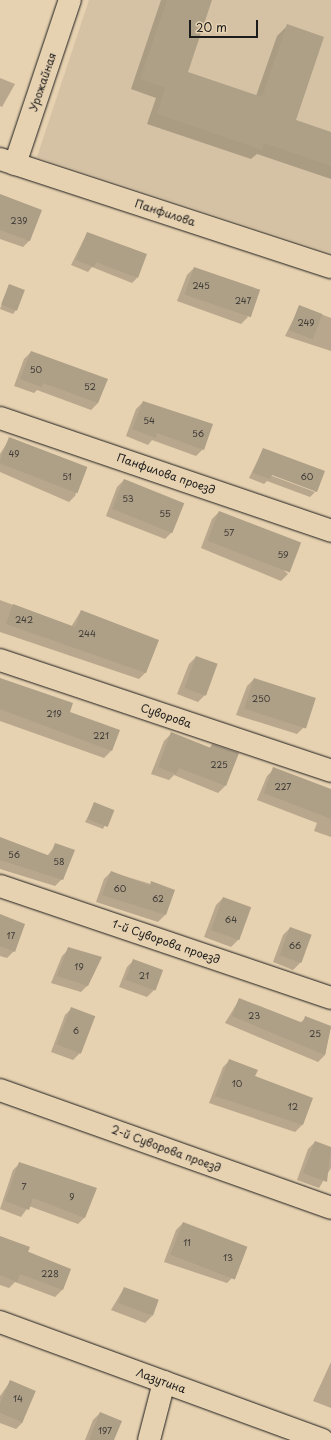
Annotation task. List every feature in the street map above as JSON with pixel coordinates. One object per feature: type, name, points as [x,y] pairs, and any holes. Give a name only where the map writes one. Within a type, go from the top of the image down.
[{"type":"street","name":"Урожайная","points":[[8,162],[70,0]]},
{"type":"street","name":"Панфилова","points":[[8,162],[331,268]]},
{"type":"street","name":"Панфилова проезд","points":[[0,418],[331,531]]},
{"type":"street","name":"Суворова","points":[[0,660],[331,772]]},
{"type":"street","name":"1-й Суворова проезд","points":[[0,886],[331,998]]},
{"type":"street","name":"2-й Суворова проезд","points":[[0,1090],[331,1208]]},
{"type":"street","name":"Лазутина","points":[[1,1324],[322,1440]]},
{"type":"street","points":[[149,1440],[164,1382]]},
{"type":"shaded area","points":[[89,0],[331,0],[331,253],[37,157]]},
{"type":"building","points":[[167,0],[212,0],[188,72],[262,97],[287,24],[324,37],[296,120],[331,132],[331,166],[264,143],[262,150],[157,114],[165,88],[140,79]]},
{"type":"building","points":[[0,194],[42,210],[30,241],[0,230]]},
{"type":"building","points":[[87,232],[147,254],[138,278],[96,262],[94,267],[76,260]]},
{"type":"building","points":[[194,267],[260,290],[251,317],[185,294]]},
{"type":"building","points":[[9,284],[25,290],[17,311],[1,305]]},
{"type":"building","points":[[299,305],[322,314],[313,339],[289,330]]},
{"type":"building","points":[[31,351],[108,379],[98,403],[43,383],[42,387],[20,379]]},
{"type":"building","points":[[143,401],[213,424],[204,450],[157,433],[156,438],[132,429]]},
{"type":"building","points":[[9,437],[87,467],[77,493],[0,464]]},
{"type":"building","points":[[263,448],[325,471],[317,492],[272,475],[270,479],[253,473]]},
{"type":"building","points":[[124,479],[184,503],[172,533],[112,509]]},
{"type":"building","points":[[219,511],[301,543],[290,572],[208,541]]},
{"type":"building","points":[[13,604],[75,627],[81,610],[159,640],[146,673],[6,624]]},
{"type":"building","points":[[196,656],[218,664],[206,696],[184,688]]},
{"type":"building","points":[[0,678],[73,703],[70,712],[120,730],[112,751],[0,709]]},
{"type":"building","points":[[254,678],[316,698],[306,729],[244,708]]},
{"type":"building","points":[[171,732],[211,748],[212,744],[239,753],[226,786],[179,768],[176,774],[158,767]]},
{"type":"building","points":[[273,767],[331,789],[331,819],[264,793]]},
{"type":"building","points":[[94,802],[114,810],[108,827],[87,819]]},
{"type":"building","points":[[0,837],[50,856],[55,843],[75,850],[63,880],[0,860]]},
{"type":"building","points":[[111,871],[150,886],[151,881],[175,890],[166,915],[102,895]]},
{"type":"building","points":[[223,897],[251,907],[239,940],[211,930]]},
{"type":"building","points":[[0,914],[25,924],[15,952],[0,946]]},
{"type":"building","points":[[290,927],[312,935],[301,963],[280,955]]},
{"type":"building","points":[[68,947],[102,957],[88,986],[57,976]]},
{"type":"building","points":[[133,959],[163,970],[156,991],[125,980]]},
{"type":"building","points":[[239,998],[303,1023],[305,1016],[331,1026],[325,1055],[232,1016]]},
{"type":"building","points":[[71,1007],[95,1016],[81,1054],[57,1044]]},
{"type":"building","points":[[229,1059],[258,1070],[255,1076],[313,1098],[303,1125],[215,1096]]},
{"type":"building","points":[[315,1141],[331,1147],[327,1182],[303,1173]]},
{"type":"building","points":[[19,1162],[97,1188],[85,1218],[33,1198],[29,1210],[5,1201]]},
{"type":"building","points":[[183,1222],[247,1247],[235,1279],[170,1255]]},
{"type":"building","points":[[0,1236],[30,1247],[28,1252],[71,1269],[63,1290],[20,1274],[17,1282],[0,1275]]},
{"type":"building","points":[[124,1287],[159,1300],[153,1316],[118,1303]]},
{"type":"building","points":[[10,1380],[36,1391],[22,1422],[0,1413],[0,1404]]},
{"type":"building","points":[[100,1412],[122,1421],[114,1440],[89,1440]]}]
